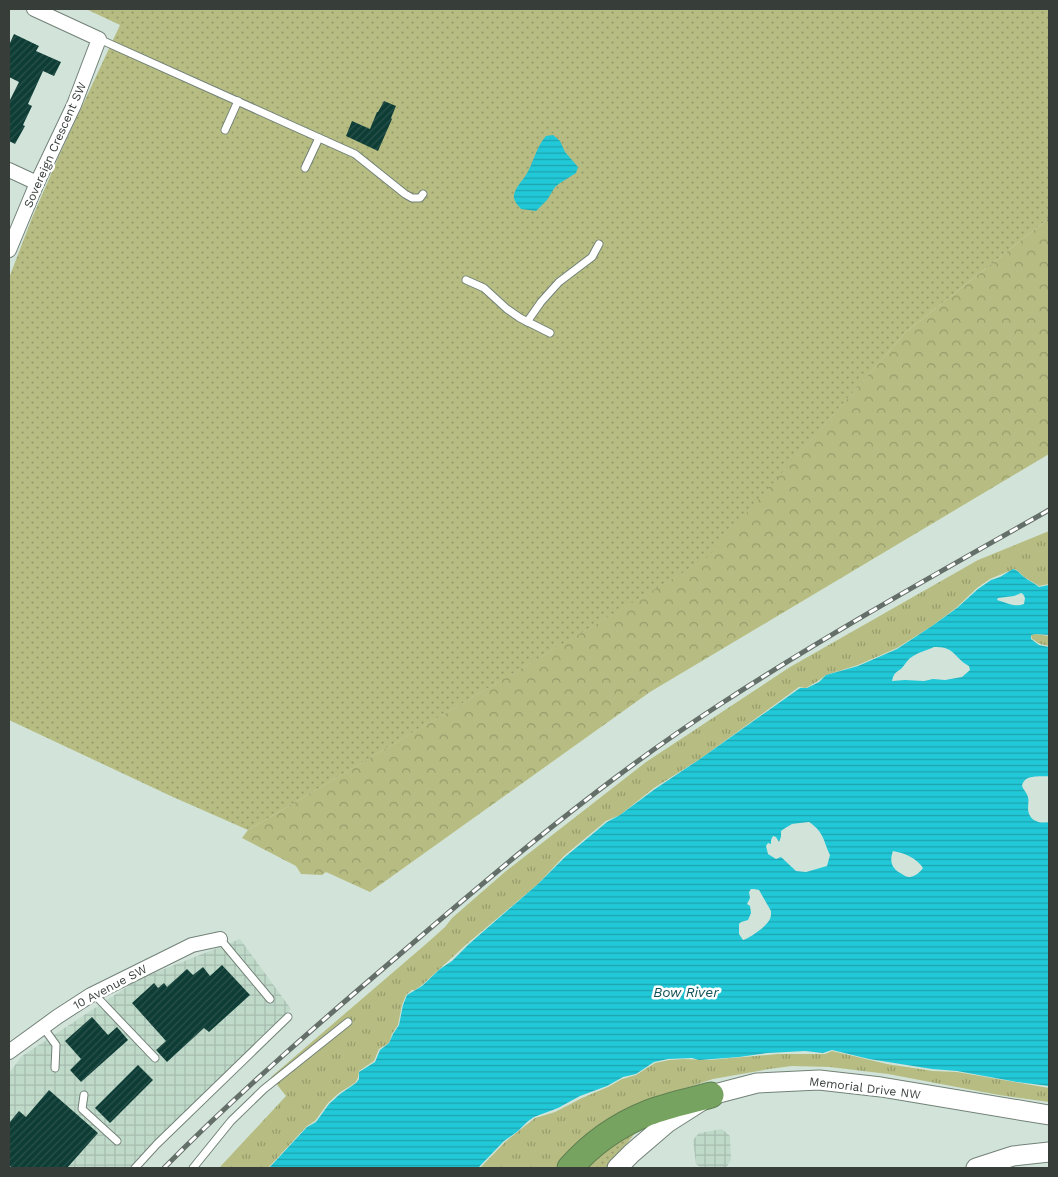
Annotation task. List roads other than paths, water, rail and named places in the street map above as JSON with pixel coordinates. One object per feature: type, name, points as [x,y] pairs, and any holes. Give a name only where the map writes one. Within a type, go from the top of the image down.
[{"type":"highway","points":[[570,1168],[578,1158],[624,1124],[649,1113],[711,1095]]},
{"type":"main road","name":"Memorial Drive NW","points":[[617,1168],[666,1123],[711,1095],[757,1083],[819,1080],[881,1087],[1049,1115]]},
{"type":"main road","points":[[976,1168],[1013,1156],[1049,1152]]},
{"type":"street","points":[[34,9],[99,39]]},
{"type":"street","name":"Sovereign Crescent SW","points":[[9,250],[37,183],[74,105],[99,39]]},
{"type":"street","points":[[9,170],[37,183]]},
{"type":"street","name":"10 Avenue SW","points":[[9,1052],[42,1027],[94,994],[192,945],[220,939]]},
{"type":"lane","points":[[99,39],[355,154],[412,198],[420,198],[423,194]]},
{"type":"lane","points":[[225,130],[238,101]]},
{"type":"lane","points":[[305,168],[319,138]]},
{"type":"lane","points":[[527,322],[540,302],[559,282],[592,257],[599,244]]},
{"type":"lane","points":[[466,280],[484,288],[507,309],[527,322],[550,333]]},
{"type":"lane","points":[[220,939],[270,999]]},
{"type":"lane","points":[[94,994],[156,1058]]},
{"type":"lane","points":[[135,1168],[157,1144],[288,1017]]},
{"type":"lane","points":[[193,1168],[231,1121],[264,1089],[348,1022]]},
{"type":"lane","points":[[42,1027],[56,1045],[55,1068]]},
{"type":"lane","points":[[84,1095],[82,1109],[116,1140]]},
{"type":"water","points":[[553,135],[560,141],[565,152],[578,167],[576,173],[555,187],[547,200],[536,211],[521,209],[514,199],[516,190],[529,170],[543,140],[546,136]]},
{"type":"water","name":"Bow River","points":[[1013,569],[1039,587],[1049,585],[1049,635],[1031,635],[1031,639],[1039,645],[1049,647],[1049,776],[1029,778],[1023,782],[1022,786],[1028,797],[1028,809],[1032,819],[1038,822],[1049,822],[1049,1086],[869,1059],[832,1050],[823,1053],[805,1051],[767,1053],[699,1060],[692,1058],[668,1059],[654,1062],[636,1074],[623,1077],[607,1086],[534,1117],[504,1141],[478,1168],[269,1168],[307,1127],[316,1122],[329,1104],[356,1083],[359,1079],[359,1072],[375,1062],[380,1050],[389,1043],[399,1025],[407,995],[422,986],[440,969],[452,961],[538,884],[565,857],[607,822],[620,815],[800,688],[807,688],[819,682],[826,675],[858,666],[897,649],[957,608],[978,589],[991,580]],"holes":[[[1023,594],[1025,598],[1024,604],[1014,605],[997,600],[998,598]],[[934,647],[946,648],[969,666],[970,670],[962,677],[945,680],[892,681],[893,676],[909,659]],[[809,822],[818,829],[830,855],[827,866],[806,872],[796,871],[781,857],[776,859],[768,854],[766,846],[768,843],[771,844],[773,836],[779,842],[781,831],[792,824]],[[893,851],[901,853],[910,856],[923,868],[914,876],[907,877],[894,867],[891,859]],[[751,889],[759,890],[771,911],[771,916],[762,928],[743,940],[739,934],[739,924],[748,920],[751,913],[750,906],[747,904],[750,898],[749,892]]]},
{"type":"railway","points":[[164,1168],[250,1086],[369,981],[554,825],[635,763],[759,679],[882,605],[1049,510]]}]
